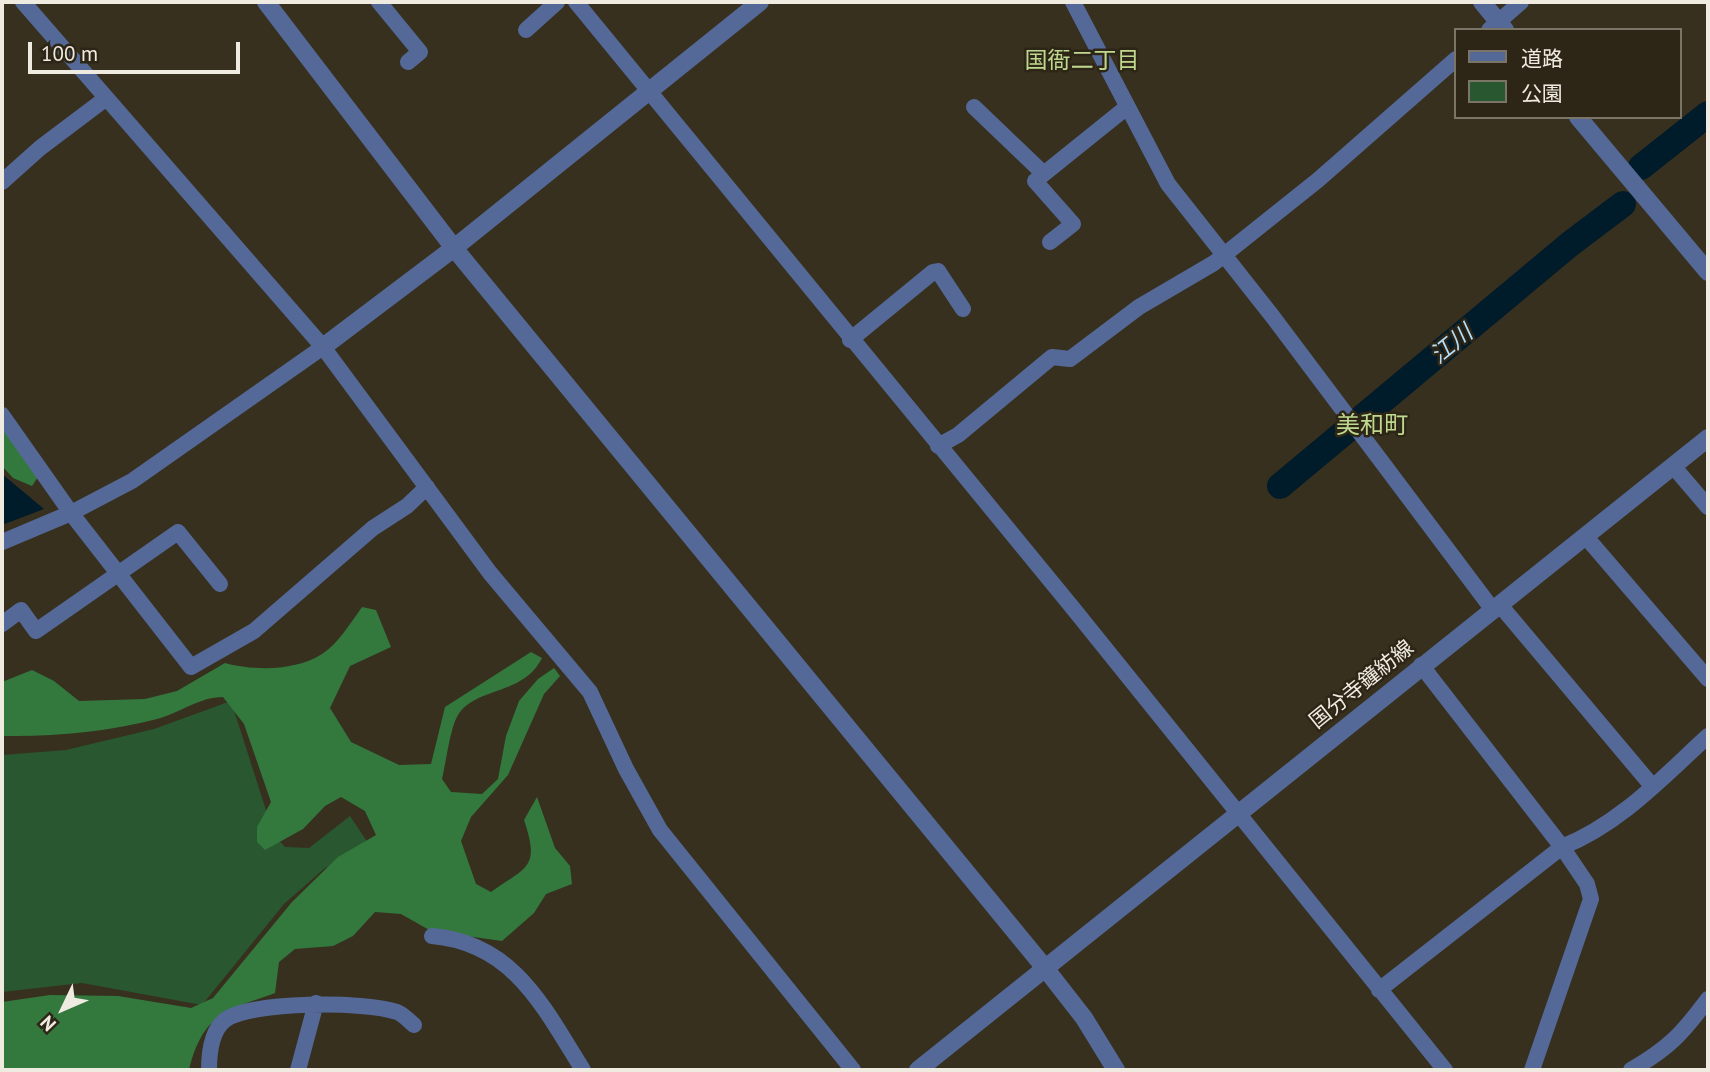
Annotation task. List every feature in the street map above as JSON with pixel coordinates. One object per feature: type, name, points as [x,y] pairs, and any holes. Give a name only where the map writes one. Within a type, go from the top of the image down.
[{"type":"street","points":[[23,2],[323,347],[490,573],[590,692],[625,769],[660,830],[853,1070]]},
{"type":"street","points":[[266,2],[454,248],[1045,968],[1084,1018],[1116,1070]]},
{"type":"street","points":[[379,2],[420,52],[408,62]]},
{"type":"street","points":[[526,30],[557,2]]},
{"type":"street","points":[[576,2],[650,89],[850,340],[1072,607],[1445,1070]]},
{"type":"street","points":[[2,542],[71,513],[132,481],[323,347],[454,248],[760,2]]},
{"type":"street","points":[[1073,2],[1168,184],[1497,608],[1653,787]]},
{"type":"street","points":[[1482,2],[1497,27],[1521,2]]},
{"type":"street","points":[[938,446],[958,435],[1052,357],[1070,359],[1139,307],[1223,256],[1318,180],[1454,61]]},
{"type":"street","points":[[4,174],[105,99]]},
{"type":"street","points":[[974,107],[1044,174]]},
{"type":"street","points":[[1050,242],[1073,224],[1035,181],[1127,107]]},
{"type":"street","points":[[1580,119],[1708,272]]},
{"type":"street","points":[[850,340],[933,272],[938,271],[963,309]]},
{"type":"street","points":[[2,415],[71,513],[119,571],[191,667],[254,631],[373,528],[407,506],[427,487]]},
{"type":"street","name":"国分寺鐘紡線","points":[[918,1070],[1708,438]]},
{"type":"street","points":[[1672,466],[1708,507]]},
{"type":"street","points":[[2,624],[21,610],[36,631],[178,532],[220,584]]},
{"type":"street","points":[[1586,537],[1708,679]]},
{"type":"street","points":[[1421,665],[1587,884],[1591,899],[1532,1070]]},
{"type":"street","points":[[1379,990],[1562,848],[1587,838],[1636,804],[1708,736]]},
{"type":"street","points":[[432,936],[460,938],[510,966],[535,995],[583,1070]]},
{"type":"street","points":[[1631,1070],[1687,1030],[1708,999]]},
{"type":"street","points":[[209,1070],[214,1033],[225,1020],[239,1013],[316,1003],[398,1012],[414,1025]]},
{"type":"street","points":[[298,1070],[316,1003]]},
{"type":"green space","points":[[2,425],[38,477],[32,486],[13,478],[2,466]]},
{"type":"green space","points":[[362,607],[376,610],[391,647],[350,666],[330,708],[351,742],[399,765],[431,764],[445,707],[531,652],[542,658],[524,679],[476,699],[458,715],[450,737],[442,779],[451,792],[482,794],[498,779],[506,736],[519,701],[538,679],[554,668],[560,676],[544,694],[508,775],[471,817],[461,841],[476,884],[491,892],[514,877],[527,864],[531,848],[524,820],[537,797],[555,848],[570,866],[572,884],[546,894],[534,913],[502,941],[431,931],[401,914],[375,912],[353,936],[333,946],[295,949],[279,962],[275,993],[218,1017],[209,1026],[201,1037],[189,1070],[2,1070],[2,1002],[50,995],[118,996],[191,1008],[213,998],[292,902],[338,857],[376,835],[365,811],[341,797],[325,806],[303,829],[265,850],[257,842],[257,827],[271,802],[244,724],[223,697],[198,702],[157,719],[118,727],[41,736],[2,736],[2,682],[32,670],[54,681],[79,701],[145,699],[177,691],[225,663],[275,668],[312,660],[334,644]]},
{"type":"green space","points":[[231,701],[274,835],[285,847],[309,848],[350,816],[370,846],[325,868],[284,904],[202,1005],[82,983],[2,992],[2,755],[66,750],[154,729]]},
{"type":"water","points":[[2,474],[44,509],[2,525]]},
{"type":"waterway","name":"江川","points":[[1641,167],[1708,114]]},
{"type":"waterway","name":"江川","points":[[1280,486],[1570,244],[1623,204]]},
{"type":"district","name":"国衙二丁目","points":[[1082,61]]},
{"type":"district","name":"美和町","points":[[1372,426]]}]
